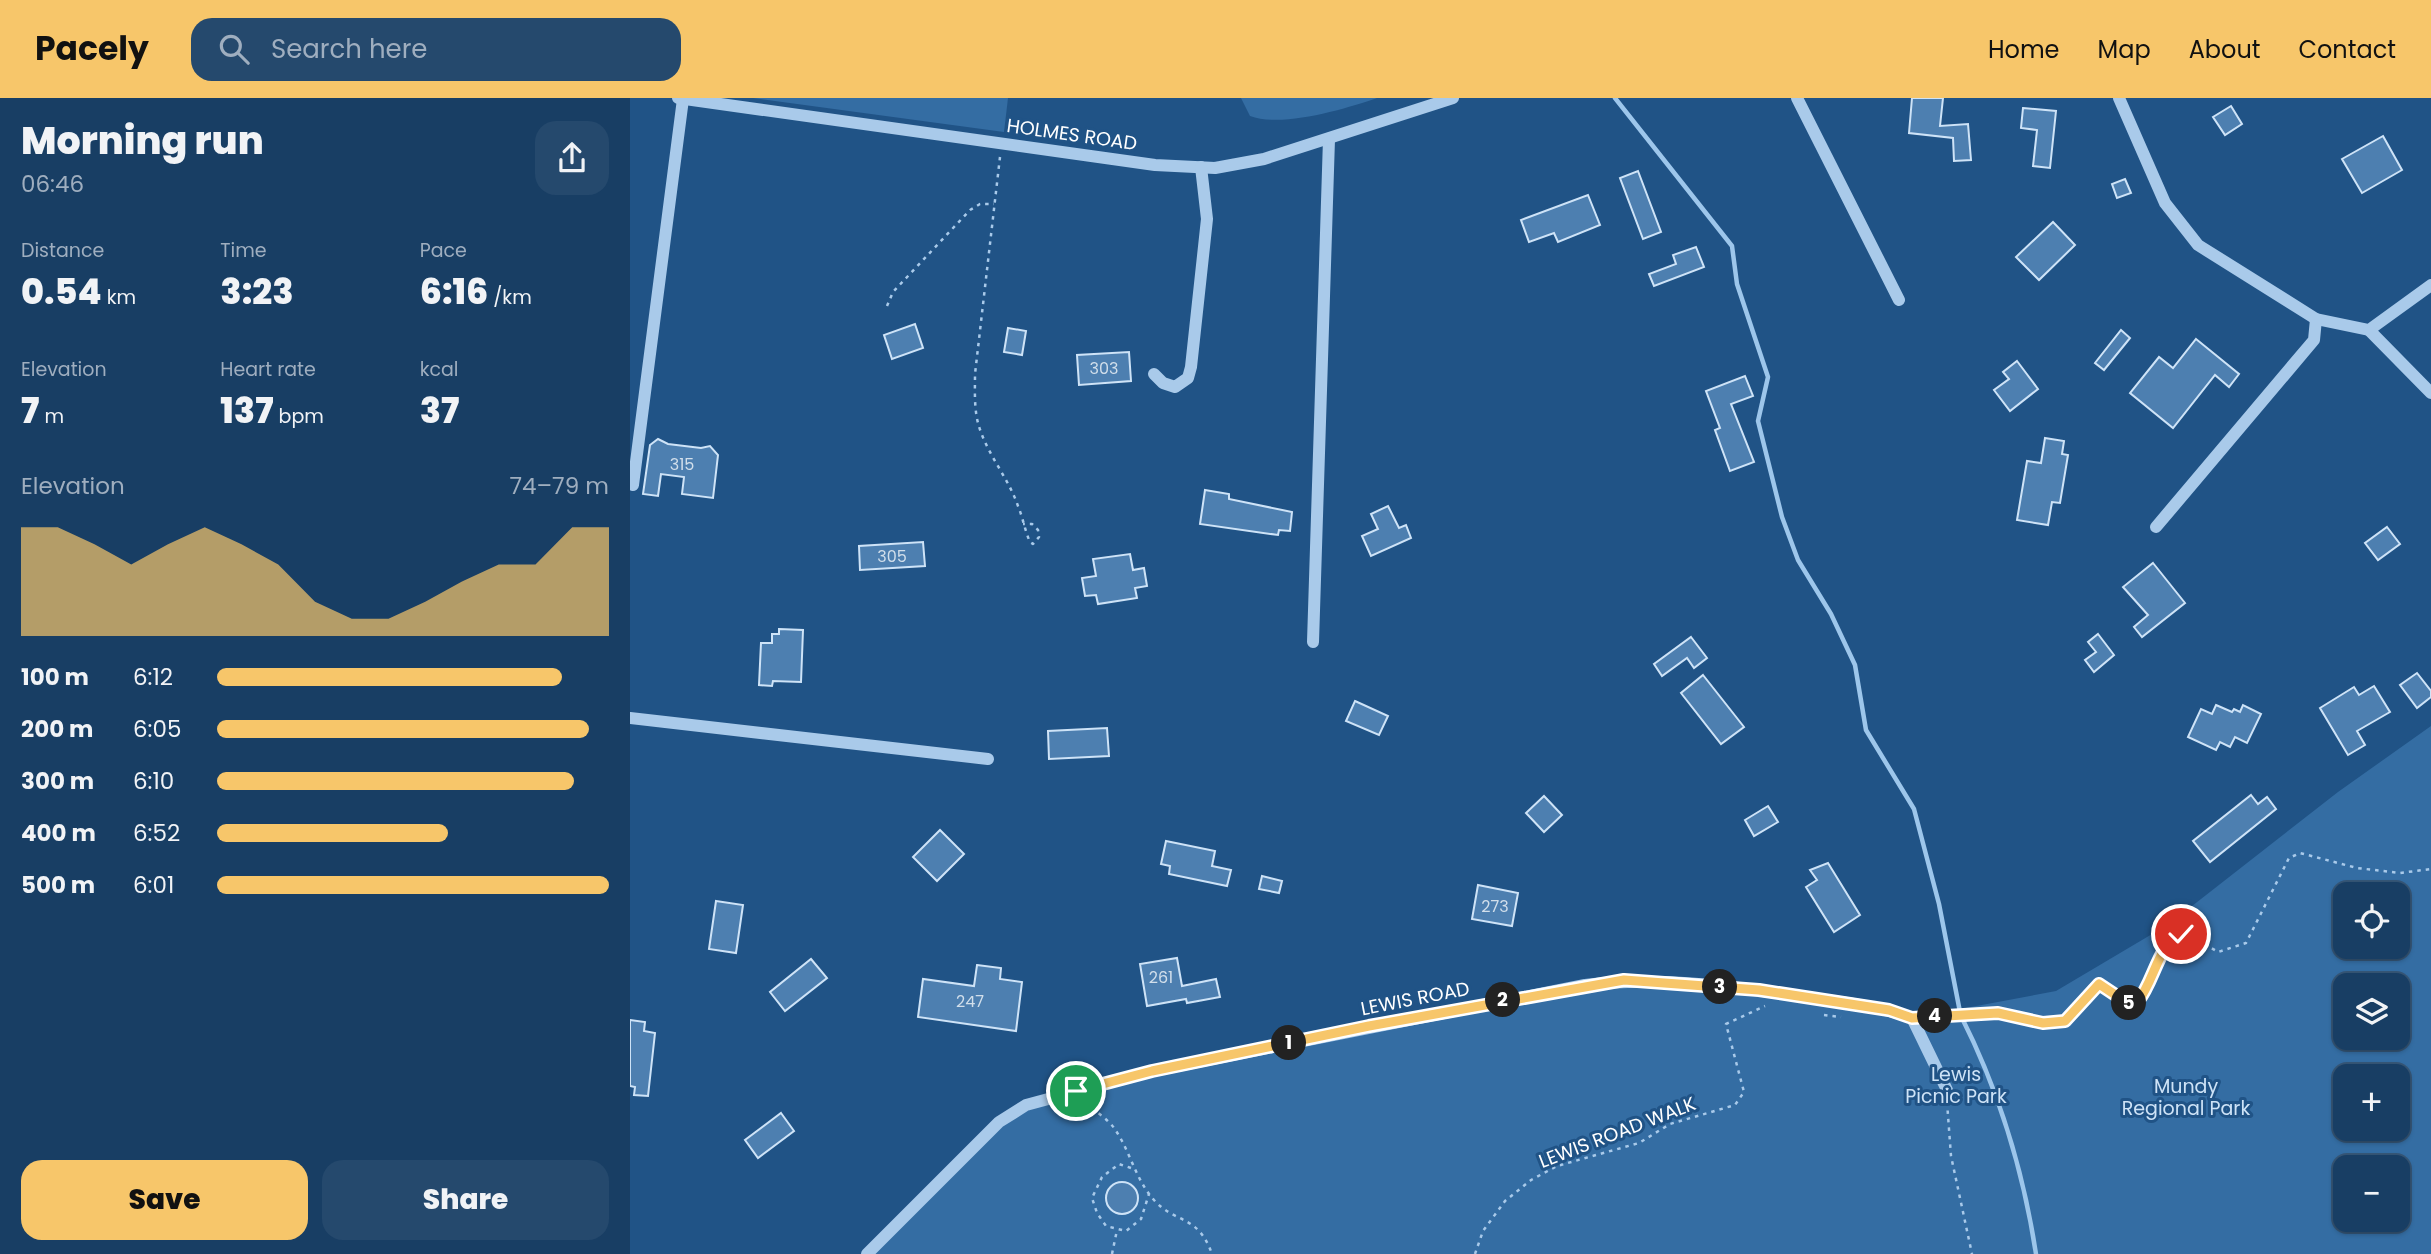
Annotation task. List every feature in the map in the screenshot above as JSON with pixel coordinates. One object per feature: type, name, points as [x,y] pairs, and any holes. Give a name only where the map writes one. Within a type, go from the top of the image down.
[{"type":"street","name":"HOLMES ROAD","points":[[680,98],[1155,166],[1215,168],[1264,159],[1453,98]]},
{"type":"street","points":[[633,485],[680,98]]},
{"type":"street","points":[[1797,98],[1899,300]]},
{"type":"street","points":[[2119,98],[2165,203],[2198,245],[2316,319],[2369,330],[2431,393]]},
{"type":"street","points":[[1313,642],[1329,139]]},
{"type":"street","points":[[1154,374],[1163,383],[1175,387],[1188,377],[1191,366],[1207,219],[1201,167]]},
{"type":"street","points":[[2369,330],[2431,285]]},
{"type":"street","points":[[2156,527],[2314,340],[2316,319]]},
{"type":"street","points":[[630,718],[988,759]]},
{"type":"street","name":"LEWIS ROAD","points":[[867,1254],[999,1122],[1026,1105],[1152,1071],[1369,1026],[1624,980],[1759,990],[1889,1010],[1912,1018]]},
{"type":"street","points":[[1912,1018],[1947,1090]]},
{"type":"path","points":[[1001,144],[975,374],[975,403],[984,440],[1019,506],[1023,524],[1033,544],[1039,537],[1038,530],[1032,524],[1023,524]]},
{"type":"path","points":[[887,306],[893,292],[970,210],[980,204],[995,204]]},
{"type":"path","points":[[1912,1018],[1998,1013],[2043,1023],[2065,1021],[2099,984],[2126,1002],[2138,1001],[2154,977],[2167,945],[2181,934],[2189,935],[2218,952],[2246,943],[2289,858],[2300,853],[2357,868],[2399,873],[2431,869]]},
{"type":"path","name":"LEWIS ROAD WALK","points":[[1475,1254],[1483,1231],[1504,1201],[1557,1166],[1639,1143],[1670,1124],[1735,1105],[1744,1092],[1726,1024],[1764,1006],[1775,1007]]},
{"type":"path","points":[[1820,1014],[1845,1017]]},
{"type":"path","points":[[1947,1090],[1951,1156],[1972,1254]]},
{"type":"path","points":[[1076,1091],[1098,1115],[1114,1126],[1134,1170],[1155,1202],[1197,1228],[1207,1239],[1212,1254]]},
{"type":"path","points":[[1134,1170],[1126,1164],[1110,1168],[1092,1198],[1105,1226],[1126,1231],[1141,1219],[1149,1193]]},
{"type":"path","points":[[1112,1254],[1117,1230]]},
{"type":"green space","points":[[753,98],[1008,98],[1004,132]]},
{"type":"green space","points":[[1241,98],[1377,98],[1314,116],[1279,120],[1250,116]]},
{"type":"green space","name":"Mundy Regional Park","points":[[2431,726],[2431,1254],[861,1254],[999,1122],[1076,1091],[1624,980],[1759,990],[1912,1018],[2056,991],[2169,924],[2338,792]]},
{"type":"building","points":[[1912,98],[1943,98],[1940,126],[1968,124],[1971,160],[1954,161],[1953,138],[1909,133]]},
{"type":"building","points":[[2231,106],[2242,124],[2225,135],[2213,117]]},
{"type":"building","points":[[2023,108],[2056,111],[2050,168],[2033,166],[2037,130],[2021,128]]},
{"type":"building","points":[[2383,136],[2402,170],[2362,193],[2342,159]]},
{"type":"building","points":[[1638,171],[1661,232],[1643,239],[1620,178]]},
{"type":"building","points":[[2125,179],[2131,193],[2117,198],[2112,184]]},
{"type":"building","points":[[1588,195],[1600,225],[1558,242],[1554,233],[1529,242],[1521,220]]},
{"type":"building","points":[[2053,222],[2075,245],[2039,280],[2016,257]]},
{"type":"building","points":[[1696,247],[1704,267],[1654,286],[1649,274],[1676,264],[1673,255]]},
{"type":"building","points":[[915,324],[923,348],[892,359],[884,335]]},
{"type":"building","points":[[1008,328],[1026,331],[1022,355],[1004,352]]},
{"type":"building","points":[[2121,330],[2130,338],[2104,370],[2095,363]]},
{"type":"building","points":[[2196,339],[2239,374],[2229,387],[2215,375],[2173,428],[2130,393],[2159,357],[2173,368]]},
{"type":"building","points":[[1129,352],[1131,381],[1079,385],[1077,355]]},
{"type":"building","points":[[2017,361],[2038,389],[2010,411],[1994,390],[2009,379],[2003,372]]},
{"type":"building","points":[[1745,376],[1753,396],[1731,404],[1754,462],[1730,471],[1715,430],[1720,428],[1706,391]]},
{"type":"building","points":[[2045,438],[2064,441],[2062,454],[2068,455],[2060,503],[2052,502],[2048,525],[2017,520],[2027,461],[2041,463]]},
{"type":"building","points":[[658,439],[668,444],[701,448],[710,446],[718,455],[713,498],[682,494],[684,477],[661,474],[658,496],[643,494],[650,445]]},
{"type":"building","points":[[1205,490],[1229,494],[1229,499],[1292,512],[1290,531],[1279,530],[1278,535],[1200,524]]},
{"type":"building","points":[[1388,506],[1399,528],[1406,525],[1411,538],[1371,556],[1362,536],[1378,529],[1371,514]]},
{"type":"building","points":[[2387,527],[2400,544],[2378,560],[2365,543]]},
{"type":"building","points":[[923,542],[925,566],[860,570],[859,546]]},
{"type":"building","points":[[1130,554],[1133,570],[1144,568],[1147,586],[1135,588],[1137,598],[1098,604],[1096,595],[1085,596],[1082,578],[1096,576],[1093,559]]},
{"type":"building","points":[[2153,563],[2185,603],[2142,637],[2134,627],[2148,615],[2123,587]]},
{"type":"building","points":[[779,629],[803,630],[801,682],[773,681],[772,686],[759,685],[761,643],[772,643],[772,634],[779,634]]},
{"type":"building","points":[[2098,634],[2114,655],[2094,672],[2085,660],[2096,652],[2088,642]]},
{"type":"building","points":[[1691,637],[1707,658],[1694,668],[1687,658],[1662,676],[1654,664]]},
{"type":"building","points":[[2417,673],[2431,691],[2431,697],[2417,708],[2400,685]]},
{"type":"building","points":[[1703,675],[1744,727],[1721,744],[1681,693]]},
{"type":"building","points":[[2374,686],[2390,712],[2357,731],[2365,745],[2348,755],[2320,708],[2354,687],[2359,695]]},
{"type":"building","points":[[1355,701],[1388,716],[1379,735],[1346,721]]},
{"type":"building","points":[[2216,705],[2232,712],[2234,709],[2240,712],[2243,705],[2261,714],[2247,743],[2235,737],[2230,747],[2220,742],[2216,750],[2188,737],[2201,709],[2212,714]]},
{"type":"building","points":[[1107,728],[1109,756],[1049,759],[1048,731]]},
{"type":"building","points":[[2251,795],[2258,804],[2267,797],[2276,809],[2210,862],[2193,841]]},
{"type":"building","points":[[1544,796],[1562,815],[1544,832],[1526,813]]},
{"type":"building","points":[[1768,806],[1778,822],[1754,836],[1745,820]]},
{"type":"building","points":[[940,830],[964,854],[937,881],[913,857]]},
{"type":"building","points":[[1166,841],[1215,851],[1212,866],[1231,870],[1227,886],[1169,874],[1170,866],[1161,864]]},
{"type":"building","points":[[1828,863],[1860,915],[1834,932],[1806,887],[1817,880],[1810,870]]},
{"type":"building","points":[[1262,876],[1282,881],[1279,893],[1259,889]]},
{"type":"building","points":[[1478,885],[1518,893],[1512,926],[1472,919]]},
{"type":"building","points":[[716,901],[743,905],[736,953],[709,949]]},
{"type":"building","points":[[1177,958],[1182,986],[1216,979],[1220,997],[1187,1003],[1186,999],[1147,1006],[1140,964]]},
{"type":"building","points":[[811,959],[827,978],[785,1011],[770,992]]},
{"type":"building","points":[[977,965],[1001,968],[1000,979],[1022,982],[1016,1031],[918,1017],[923,979],[974,986]]},
{"type":"building","points":[[630,1020],[645,1022],[644,1031],[655,1033],[648,1096],[634,1095],[635,1087],[630,1086]]},
{"type":"building","points":[[781,1113],[794,1131],[758,1158],[745,1140]]},
{"type":"building","points":[[1122,1182],[1133,1187],[1138,1198],[1133,1209],[1122,1214],[1111,1209],[1106,1198],[1111,1187]]},
{"type":"waterway","points":[[1615,98],[1732,246],[1737,284],[1768,377],[1758,421],[1782,517],[1798,560],[1831,614],[1855,665],[1866,730],[1914,809],[1939,904],[1960,1012]]},
{"type":"waterway","points":[[1961,1016],[1987,1074],[2008,1132],[2024,1192],[2036,1254]]},
{"type":"route","points":[[1076,1091],[1152,1071],[1369,1026],[1624,980],[1759,990],[1889,1010],[1912,1018],[1998,1013],[2043,1023],[2065,1021],[2099,984],[2126,1002],[2138,1001],[2154,977],[2167,945],[2181,934]]},
{"type":"park label","name":"Lewis Picnic Park","points":[[1956,1085]]}]
